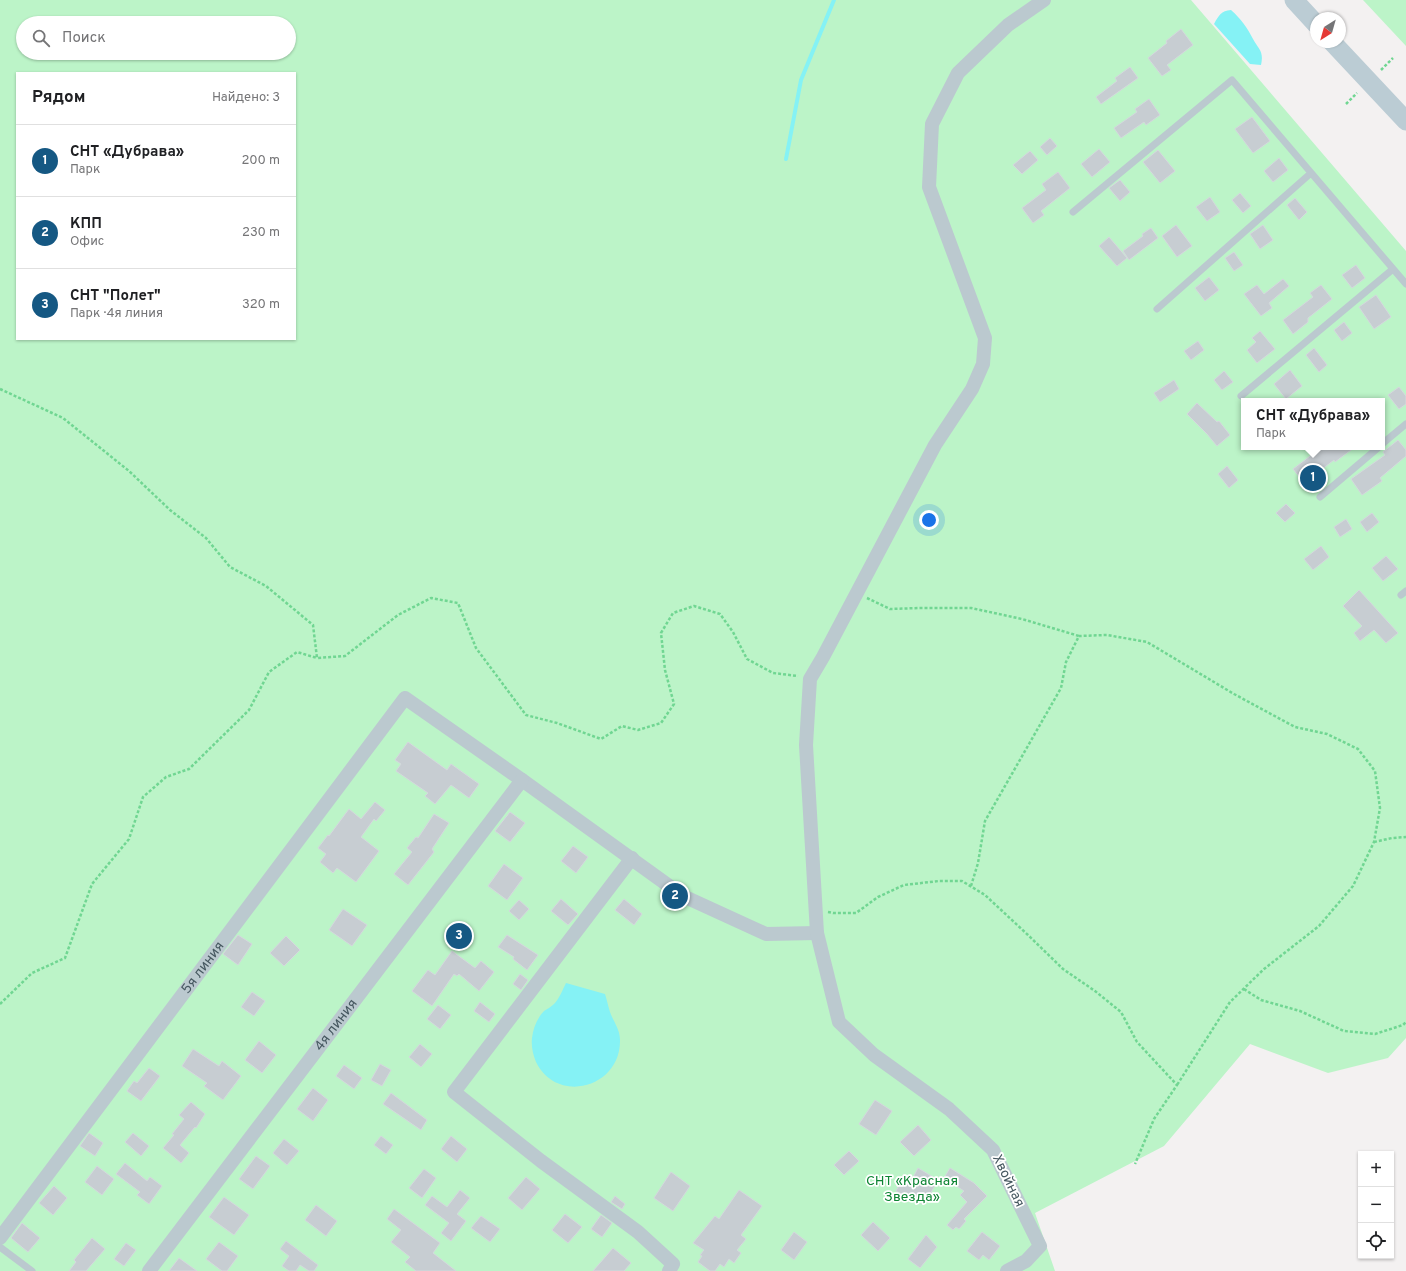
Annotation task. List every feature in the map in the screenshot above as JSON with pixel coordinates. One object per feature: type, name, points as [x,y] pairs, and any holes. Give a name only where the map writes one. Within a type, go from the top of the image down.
[{"type":"main road","points":[[1294,0],[1310,17]]},
{"type":"main road","points":[[1338,48],[1406,121]]},
{"type":"street","points":[[522,780],[683,896],[766,934],[817,933],[806,745],[810,679],[935,445],[972,389],[983,364],[985,338],[929,187],[932,124],[958,73],[1008,25],[1044,0]]},
{"type":"street","name":"5я линия","points":[[0,1238],[405,698],[522,780]]},
{"type":"street","name":"4я линия","points":[[149,1271],[522,780]]},
{"type":"street","points":[[632,858],[454,1092],[540,1161],[638,1232],[671,1268]]},
{"type":"street","name":"Хвойная","points":[[817,933],[839,1022],[874,1055],[949,1110],[993,1150],[1040,1246],[1026,1261],[1007,1271]]},
{"type":"lane","points":[[1073,212],[1232,80],[1406,284]]},
{"type":"lane","points":[[1157,309],[1311,173]]},
{"type":"lane","points":[[1241,396],[1393,269]]},
{"type":"lane","points":[[1385,442],[1406,424]]},
{"type":"lane","points":[[1320,497],[1375,450]]},
{"type":"lane","points":[[0,1247],[32,1271]]},
{"type":"path","points":[[1381,70],[1393,58]]},
{"type":"path","points":[[1346,104],[1357,93]]},
{"type":"path","points":[[0,389],[63,418],[129,471],[170,510],[206,538],[230,567],[266,586],[313,625],[317,658]]},
{"type":"path","points":[[857,593],[890,609],[971,608],[1022,619],[1079,636],[1107,635],[1147,642],[1234,694],[1295,727],[1326,734],[1358,749],[1375,771],[1380,808],[1374,842],[1353,886],[1319,926],[1264,969],[1230,1002],[1154,1118],[1134,1164]]},
{"type":"path","points":[[0,1004],[32,973],[65,958],[92,884],[129,839],[143,797],[166,777],[189,769],[249,710],[269,672],[297,652],[317,658],[345,656],[398,615],[431,598],[458,603],[476,648],[526,715],[557,723],[600,739],[622,726],[638,730],[661,724],[674,704],[665,670],[661,633],[673,613],[694,606],[720,614],[733,632],[748,659],[773,673],[810,679]]},
{"type":"path","points":[[971,886],[978,863],[985,821],[1061,688],[1066,662],[1079,636]]},
{"type":"path","points":[[1374,842],[1406,837]]},
{"type":"path","points":[[816,909],[833,913],[856,913],[878,897],[904,885],[938,881],[962,881],[985,895],[1062,969],[1095,991],[1121,1012],[1136,1042],[1177,1085]]},
{"type":"path","points":[[1244,989],[1261,1000],[1300,1011],[1344,1031],[1375,1034],[1403,1025],[1406,1022]]},
{"type":"green space","name":"СНТ «Красная Звезда»","points":[[0,0],[1191,0],[1406,251],[1406,1038],[1388,1058],[1328,1073],[1250,1044],[1164,1146],[1035,1213],[1055,1271],[0,1271]]},
{"type":"green space","points":[[1363,0],[1406,0],[1406,46]]},
{"type":"water","points":[[1231,10],[1244,23],[1260,51],[1262,57],[1261,65],[1250,64],[1214,24],[1221,14],[1225,11]]},
{"type":"water","points":[[566,983],[605,994],[610,1012],[620,1036],[618,1056],[610,1070],[599,1079],[586,1085],[572,1087],[558,1083],[546,1075],[536,1062],[532,1050],[534,1027],[537,1020],[544,1011],[556,1002]]},
{"type":"building","points":[[1181,29],[1193,45],[1167,65],[1171,70],[1162,76],[1148,58],[1167,43],[1166,41]]},
{"type":"building","points":[[1130,67],[1138,78],[1101,104],[1096,97],[1117,81],[1115,78]]},
{"type":"building","points":[[1149,99],[1160,115],[1146,125],[1144,122],[1121,138],[1114,128],[1137,112],[1135,109]]},
{"type":"building","points":[[1252,117],[1270,141],[1253,153],[1235,129]]},
{"type":"building","points":[[1050,138],[1057,146],[1047,155],[1040,147]]},
{"type":"building","points":[[1099,149],[1110,162],[1092,177],[1081,164]]},
{"type":"building","points":[[1158,150],[1175,171],[1160,183],[1143,162]]},
{"type":"building","points":[[1030,151],[1038,160],[1022,174],[1013,165]]},
{"type":"building","points":[[1279,158],[1288,170],[1273,182],[1264,171]]},
{"type":"building","points":[[1058,172],[1070,188],[1041,211],[1044,215],[1033,223],[1022,208],[1046,190],[1042,184]]},
{"type":"building","points":[[1120,180],[1130,192],[1120,201],[1109,188]]},
{"type":"building","points":[[1240,193],[1251,206],[1243,213],[1232,200]]},
{"type":"building","points":[[1210,197],[1220,212],[1207,221],[1196,207]]},
{"type":"building","points":[[1295,198],[1307,212],[1299,220],[1287,205]]},
{"type":"building","points":[[1176,225],[1192,246],[1177,257],[1162,236]]},
{"type":"building","points":[[1263,225],[1273,240],[1260,249],[1250,234]]},
{"type":"building","points":[[1151,228],[1158,238],[1129,260],[1123,251]]},
{"type":"building","points":[[1109,237],[1127,258],[1117,266],[1099,246]]},
{"type":"building","points":[[1234,252],[1243,265],[1234,271],[1225,258]]},
{"type":"building","points":[[1356,265],[1365,278],[1352,288],[1342,275]]},
{"type":"building","points":[[1209,277],[1219,290],[1205,301],[1195,288]]},
{"type":"building","points":[[1283,279],[1289,286],[1269,303],[1272,308],[1261,316],[1244,294],[1257,285],[1264,294]]},
{"type":"building","points":[[1321,285],[1332,299],[1308,318],[1308,322],[1293,334],[1283,320],[1313,297],[1310,293]]},
{"type":"building","points":[[1376,295],[1391,317],[1374,329],[1359,307]]},
{"type":"building","points":[[1344,322],[1352,333],[1342,341],[1334,330]]},
{"type":"building","points":[[1260,331],[1275,349],[1257,363],[1247,350],[1256,342],[1252,338]]},
{"type":"building","points":[[1198,341],[1204,350],[1191,360],[1184,351]]},
{"type":"building","points":[[1314,348],[1327,365],[1319,372],[1306,355]]},
{"type":"building","points":[[1290,370],[1302,386],[1285,398],[1274,384]]},
{"type":"building","points":[[1224,371],[1233,382],[1222,390],[1214,380]]},
{"type":"building","points":[[1174,380],[1179,389],[1160,402],[1154,393]]},
{"type":"building","points":[[1399,387],[1406,396],[1406,404],[1399,409],[1388,395]]},
{"type":"building","points":[[1197,403],[1217,422],[1219,421],[1230,435],[1217,446],[1187,414]]},
{"type":"building","points":[[1398,440],[1406,450],[1406,456],[1380,478],[1382,481],[1362,495],[1351,479],[1385,455],[1383,452]]},
{"type":"building","points":[[1318,450],[1351,450],[1335,462],[1334,460],[1304,483],[1293,469]]},
{"type":"building","points":[[1227,466],[1238,480],[1229,488],[1218,474]]},
{"type":"building","points":[[1286,504],[1295,513],[1285,522],[1276,513]]},
{"type":"building","points":[[1372,513],[1379,522],[1367,532],[1360,522]]},
{"type":"building","points":[[1346,519],[1352,529],[1340,537],[1334,527]]},
{"type":"building","points":[[1321,546],[1329,557],[1313,570],[1304,559]]},
{"type":"building","points":[[1386,556],[1398,569],[1383,581],[1372,568]]},
{"type":"building","points":[[1359,590],[1398,633],[1386,643],[1374,630],[1360,641],[1354,633],[1362,626],[1343,606]]},
{"type":"building","points":[[408,742],[447,770],[451,764],[479,784],[469,798],[451,785],[435,804],[425,796],[428,793],[396,771],[401,764],[395,760]]},
{"type":"building","points":[[375,802],[385,810],[376,821],[374,819],[361,837],[379,851],[356,882],[337,868],[333,873],[320,862],[326,854],[318,848],[349,809],[361,819]]},
{"type":"building","points":[[510,812],[525,823],[510,842],[495,831]]},
{"type":"building","points":[[434,814],[449,823],[432,849],[434,852],[408,885],[394,874],[412,852],[407,848],[416,837],[418,838]]},
{"type":"building","points":[[573,846],[588,857],[576,873],[561,861]]},
{"type":"building","points":[[504,864],[523,878],[507,900],[488,886]]},
{"type":"building","points":[[561,899],[578,914],[568,925],[551,911]]},
{"type":"building","points":[[624,899],[642,914],[634,925],[615,910]]},
{"type":"building","points":[[519,900],[529,909],[519,920],[509,911]]},
{"type":"building","points":[[343,909],[367,925],[352,946],[329,930]]},
{"type":"building","points":[[238,935],[252,944],[238,965],[223,954]]},
{"type":"building","points":[[507,935],[538,955],[527,970],[513,959],[514,957],[498,947]]},
{"type":"building","points":[[286,936],[300,950],[284,966],[270,953]]},
{"type":"building","points":[[452,951],[475,968],[481,961],[494,972],[479,991],[459,974],[457,976],[454,974],[432,1006],[412,991],[428,970],[435,975]]},
{"type":"building","points":[[520,974],[528,980],[521,990],[513,984]]},
{"type":"building","points":[[252,992],[265,1001],[254,1016],[241,1007]]},
{"type":"building","points":[[480,1002],[495,1014],[489,1022],[474,1011]]},
{"type":"building","points":[[438,1005],[451,1015],[440,1029],[427,1019]]},
{"type":"building","points":[[259,1041],[276,1055],[262,1073],[245,1060]]},
{"type":"building","points":[[420,1044],[432,1054],[421,1067],[409,1057]]},
{"type":"building","points":[[193,1049],[219,1066],[222,1061],[241,1076],[223,1100],[204,1086],[207,1083],[182,1066]]},
{"type":"building","points":[[380,1064],[391,1070],[382,1086],[371,1080]]},
{"type":"building","points":[[344,1065],[362,1078],[354,1089],[336,1076]]},
{"type":"building","points":[[149,1068],[160,1076],[141,1101],[127,1091],[134,1081],[137,1083]]},
{"type":"building","points":[[313,1088],[328,1100],[313,1121],[297,1109]]},
{"type":"building","points":[[391,1093],[427,1120],[421,1130],[383,1104]]},
{"type":"building","points":[[875,1100],[892,1111],[876,1135],[859,1124]]},
{"type":"building","points":[[191,1102],[205,1114],[196,1128],[195,1127],[180,1145],[189,1153],[181,1163],[163,1148],[174,1135],[172,1134],[184,1119],[179,1115]]},
{"type":"building","points":[[918,1125],[931,1140],[914,1156],[900,1142]]},
{"type":"building","points":[[89,1133],[103,1143],[95,1156],[80,1146]]},
{"type":"building","points":[[133,1133],[149,1146],[141,1156],[125,1142]]},
{"type":"building","points":[[381,1136],[393,1145],[386,1154],[374,1145]]},
{"type":"building","points":[[451,1136],[467,1149],[457,1162],[441,1149]]},
{"type":"building","points":[[284,1139],[299,1151],[287,1165],[273,1153]]},
{"type":"building","points":[[849,1151],[859,1161],[844,1175],[834,1165]]},
{"type":"building","points":[[256,1156],[270,1166],[253,1189],[239,1179]]},
{"type":"building","points":[[125,1163],[147,1181],[150,1177],[162,1186],[149,1204],[137,1195],[140,1192],[116,1174]]},
{"type":"building","points":[[97,1166],[114,1179],[102,1195],[85,1182]]},
{"type":"building","points":[[918,1168],[938,1180],[924,1205],[910,1196],[909,1198],[896,1191],[901,1182],[909,1185]]},
{"type":"building","points":[[950,1168],[974,1183],[987,1196],[964,1219],[966,1221],[959,1229],[956,1227],[953,1230],[947,1225],[967,1202],[960,1195],[964,1191],[944,1178]]},
{"type":"building","points":[[424,1169],[436,1178],[422,1198],[409,1188]]},
{"type":"building","points":[[671,1172],[690,1186],[673,1211],[654,1198]]},
{"type":"building","points":[[526,1177],[540,1189],[522,1210],[508,1198]]},
{"type":"building","points":[[54,1186],[67,1198],[53,1215],[39,1203]]},
{"type":"building","points":[[460,1190],[470,1198],[457,1214],[466,1221],[451,1241],[441,1233],[449,1223],[425,1205],[432,1196],[447,1207]]},
{"type":"building","points":[[739,1190],[762,1206],[741,1235],[746,1239],[737,1250],[741,1253],[734,1263],[729,1259],[724,1267],[720,1264],[715,1271],[710,1271],[698,1262],[702,1256],[700,1255],[704,1250],[693,1243],[715,1216],[719,1219]]},
{"type":"building","points":[[615,1196],[625,1204],[622,1209],[611,1202]]},
{"type":"building","points":[[224,1197],[249,1215],[234,1235],[209,1217]]},
{"type":"building","points":[[316,1205],[337,1221],[326,1236],[305,1220]]},
{"type":"building","points":[[394,1209],[440,1243],[433,1253],[456,1271],[416,1271],[405,1262],[410,1257],[391,1242],[401,1230],[387,1219]]},
{"type":"building","points":[[565,1214],[582,1227],[568,1243],[552,1230]]},
{"type":"building","points":[[601,1215],[612,1223],[602,1237],[591,1229]]},
{"type":"building","points":[[481,1216],[500,1229],[490,1242],[471,1228]]},
{"type":"building","points":[[873,1222],[890,1238],[878,1251],[861,1235]]},
{"type":"building","points":[[22,1223],[40,1238],[28,1252],[11,1238]]},
{"type":"building","points":[[794,1232],[807,1242],[794,1260],[781,1250]]},
{"type":"building","points":[[982,1232],[1000,1246],[989,1260],[983,1255],[979,1260],[967,1251]]},
{"type":"building","points":[[926,1235],[937,1247],[920,1268],[908,1259]]},
{"type":"building","points":[[92,1238],[105,1249],[86,1271],[69,1271],[76,1262],[74,1260]]},
{"type":"building","points":[[286,1241],[318,1265],[314,1271],[309,1271],[300,1265],[296,1271],[289,1271],[282,1266],[289,1256],[280,1249]]},
{"type":"building","points":[[219,1242],[238,1256],[227,1271],[222,1271],[206,1259]]},
{"type":"building","points":[[126,1243],[136,1250],[124,1266],[114,1259]]},
{"type":"building","points":[[613,1248],[631,1263],[624,1271],[593,1271]]},
{"type":"building","points":[[179,1258],[197,1271],[169,1271]]},
{"type":"waterway","points":[[786,159],[801,80],[834,0]]},
{"type":"place","name":"СНТ «Дубрава»","points":[[1313,478]]},
{"type":"place","name":"КПП","points":[[675,896]]},
{"type":"place","name":"СНТ \"Полет\"","points":[[459,936]]}]
